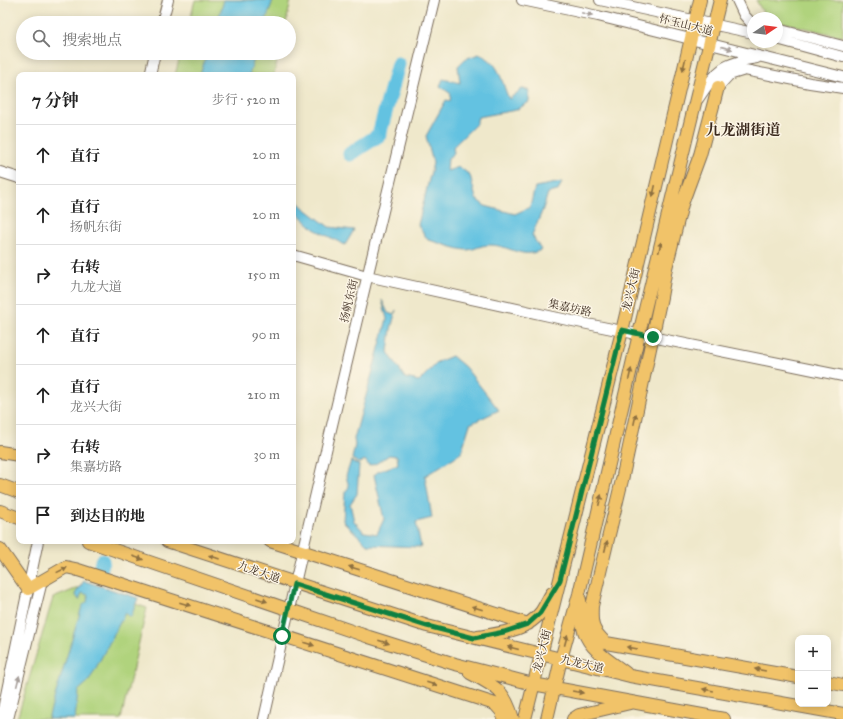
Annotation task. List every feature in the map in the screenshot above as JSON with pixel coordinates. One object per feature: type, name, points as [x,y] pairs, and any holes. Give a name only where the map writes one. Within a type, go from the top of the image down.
[{"type":"main road","name":"龙兴大街","points":[[525,719],[622,330],[700,0]]},
{"type":"main road","name":"龙兴大街","points":[[547,719],[579,594],[639,334],[720,0]]},
{"type":"main road","points":[[630,676],[595,650],[592,637],[592,606],[662,297],[666,268],[682,204],[700,155],[718,87]]},
{"type":"main road","points":[[0,452],[16,455]]},
{"type":"main road","points":[[0,485],[16,491]]},
{"type":"main road","points":[[0,512],[16,517]]},
{"type":"main road","points":[[97,544],[369,637],[455,664],[533,684],[724,719]]},
{"type":"main road","name":"九龙大道","points":[[176,544],[294,584],[427,626],[474,638],[630,676],[843,714]]},
{"type":"main road","points":[[280,544],[528,624]]},
{"type":"main road","points":[[0,549],[28,589],[66,567],[75,568],[495,704],[502,712],[504,719]]},
{"type":"main road","points":[[474,638],[504,632],[528,624],[540,613],[560,580]]},
{"type":"main road","points":[[579,594],[584,631],[592,637],[606,643],[795,676]]},
{"type":"main road","points":[[455,664],[496,687],[509,704],[513,719]]},
{"type":"main road","points":[[831,682],[843,684]]},
{"type":"main road","points":[[573,719],[579,715],[634,702]]},
{"type":"street","points":[[164,16],[168,0]]},
{"type":"street","name":"扬帆东街","points":[[264,719],[288,609],[434,0]]},
{"type":"street","name":"怀玉山大道","points":[[522,0],[598,16],[843,77]]},
{"type":"street","name":"怀玉山大道","points":[[600,0],[747,32]]},
{"type":"street","points":[[737,0],[747,18]]},
{"type":"street","points":[[783,30],[843,46]]},
{"type":"street","points":[[783,41],[843,57]]},
{"type":"street","points":[[695,102],[714,75],[725,67],[736,61],[762,57]]},
{"type":"street","points":[[151,72],[153,60]]},
{"type":"street","points":[[718,87],[729,75],[745,70],[843,88]]},
{"type":"street","points":[[0,172],[16,177]]},
{"type":"street","name":"集嘉坊路","points":[[296,256],[367,276],[843,376]]},
{"type":"street","points":[[1,719],[37,544]]},
{"type":"street","points":[[8,719],[42,581]]},
{"type":"green space","points":[[195,0],[291,0],[288,16],[191,16]]},
{"type":"green space","points":[[756,0],[843,0],[843,37],[783,22],[783,12],[763,12]]},
{"type":"green space","points":[[179,60],[277,60],[275,72],[176,72]]},
{"type":"green space","points":[[83,586],[147,608],[121,719],[17,719],[53,598]]},
{"type":"water","points":[[224,0],[273,0],[267,16],[219,16]]},
{"type":"water","points":[[479,54],[492,62],[496,67],[509,99],[522,89],[529,90],[529,102],[516,110],[478,117],[476,124],[453,147],[454,153],[448,158],[447,171],[459,167],[470,175],[476,199],[485,206],[515,214],[530,207],[535,187],[562,182],[558,191],[548,193],[532,235],[541,250],[534,253],[521,253],[495,245],[485,245],[470,250],[458,249],[428,240],[418,225],[433,163],[426,136],[446,100],[450,101],[451,94],[440,86],[443,79],[460,83],[458,66],[465,59]]},
{"type":"water","points":[[205,60],[254,60],[250,72],[201,72]]},
{"type":"water","points":[[296,200],[329,227],[354,230],[345,245],[314,229],[296,212]]},
{"type":"water","points":[[382,300],[388,313],[394,315],[396,310],[391,329],[388,352],[405,378],[419,381],[438,362],[452,356],[465,367],[499,410],[470,424],[461,453],[425,476],[432,518],[416,522],[421,547],[368,545],[343,521],[345,492],[349,487],[346,476],[351,461],[359,465],[357,494],[350,504],[354,521],[364,532],[377,534],[384,519],[374,475],[379,471],[398,464],[397,456],[389,455],[377,463],[369,466],[365,460],[359,463],[352,459],[355,445],[354,439],[387,319]]},
{"type":"water","points":[[84,581],[138,598],[131,617],[125,613],[89,681],[78,691],[75,719],[48,719],[82,606],[87,602],[88,595],[82,593],[79,600],[75,594]]},
{"type":"waterway","points":[[350,154],[379,135],[398,64]]},
{"type":"waterway","points":[[100,572],[102,561]]},
{"type":"district","name":"九龙湖街道","points":[[743,130]]},
{"type":"route","points":[[282,636],[294,584],[427,626],[474,638],[504,632],[528,624],[540,613],[560,580],[622,330],[653,337]]}]
